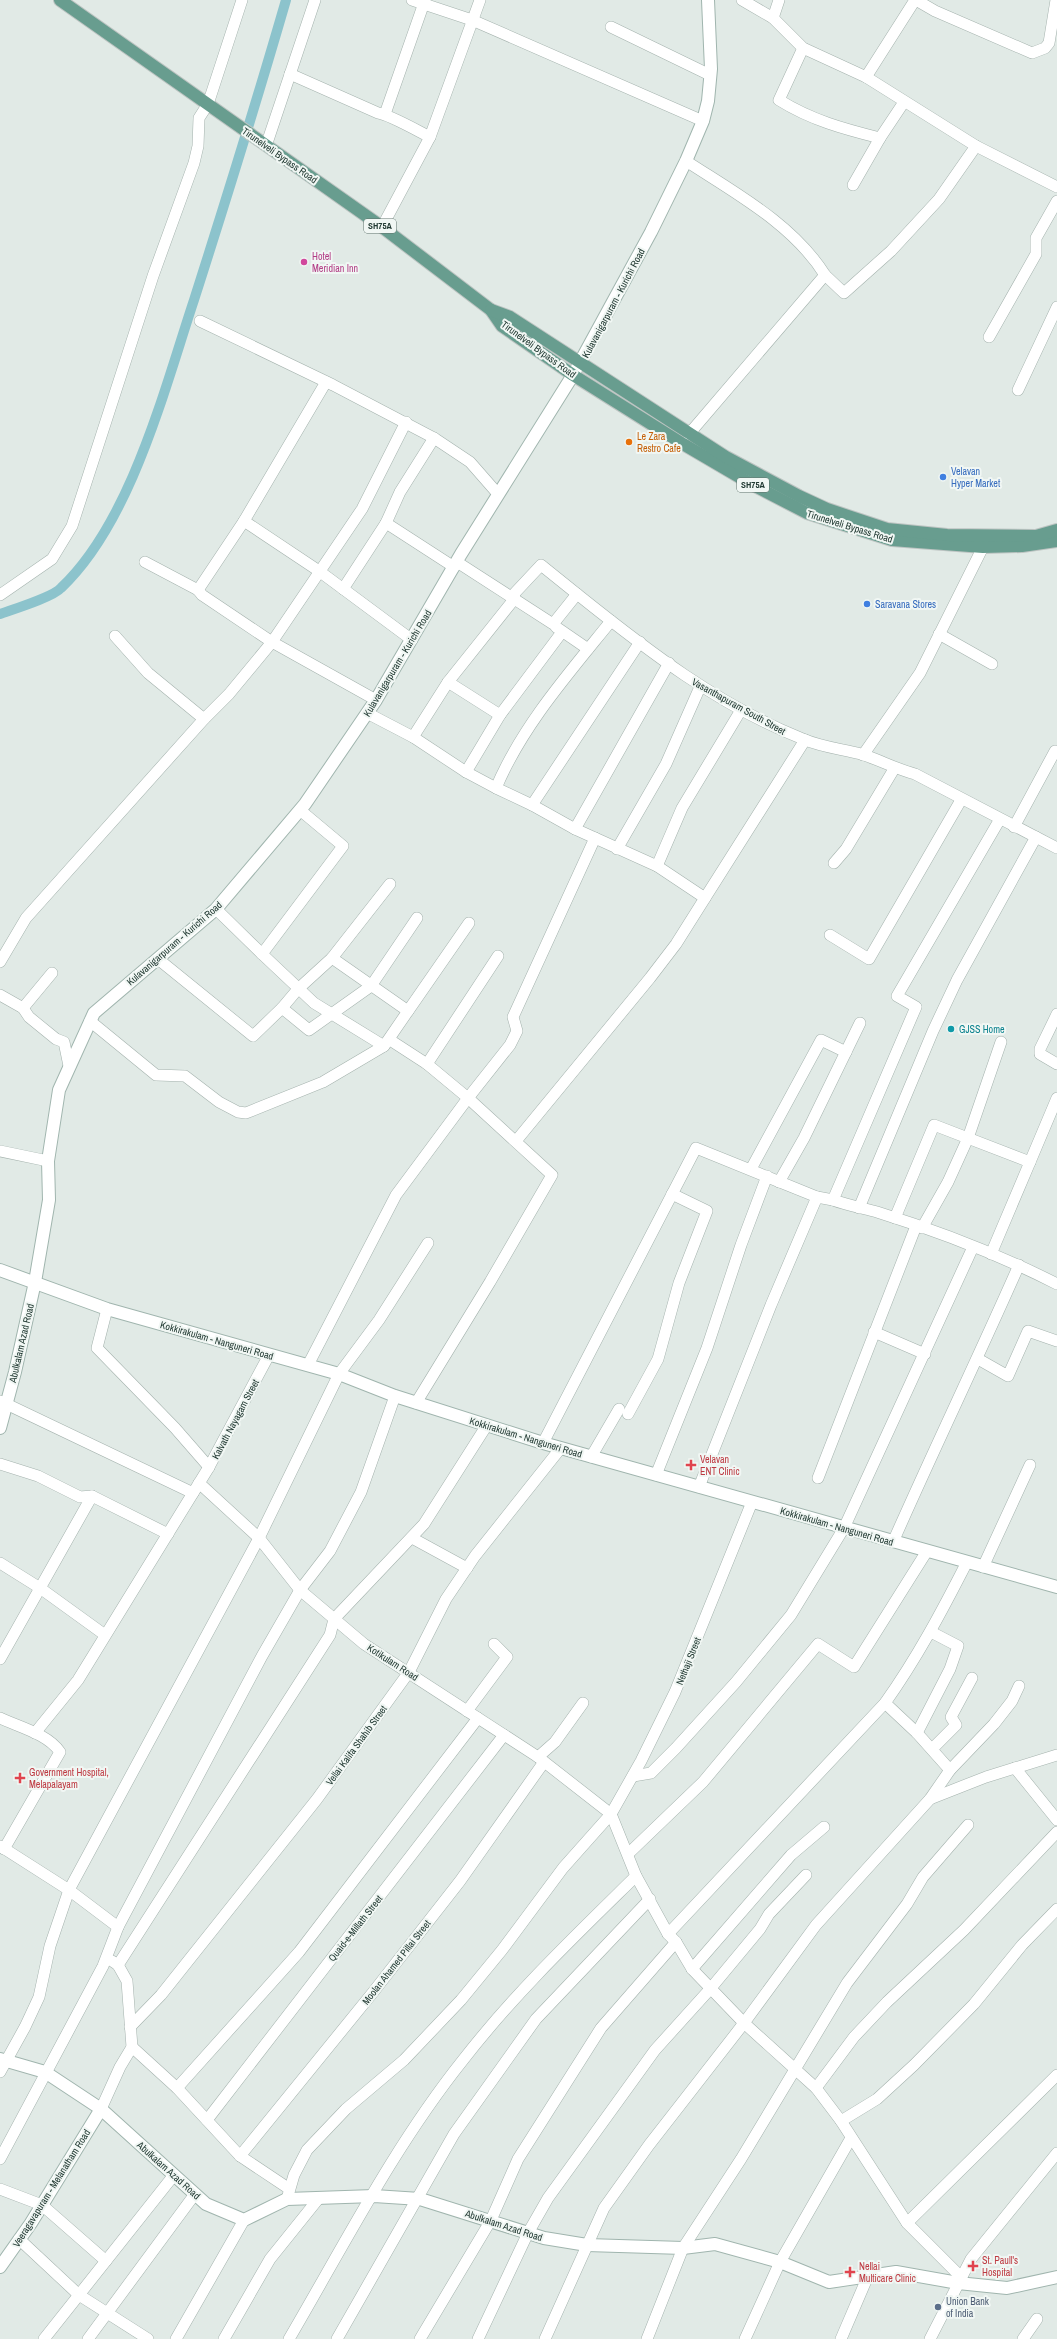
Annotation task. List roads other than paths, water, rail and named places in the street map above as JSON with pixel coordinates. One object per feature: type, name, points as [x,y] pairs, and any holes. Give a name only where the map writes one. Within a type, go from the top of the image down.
[{"type":"main road","name":"Tirunelveli Bypass Road","points":[[60,0],[382,228],[491,310],[502,326],[574,375],[690,448],[754,485],[807,513],[892,540],[983,547],[1022,546],[1057,541]]},
{"type":"main road","name":"Kulavanigarpuram - Kurichi Road","points":[[35,1282],[50,1200],[48,1161],[59,1090],[94,1013],[216,909],[300,810],[376,700],[455,564],[574,375],[651,232],[686,161],[703,121],[710,75],[708,0]]},
{"type":"main road","points":[[491,310],[510,317],[689,434],[799,496],[827,509],[887,529],[947,535],[1036,536],[1057,530]]},
{"type":"main road","name":"Kokkirakulam - Nanguneri Road","points":[[0,1270],[106,1309],[339,1374],[394,1396],[543,1444],[1057,1587]]},
{"type":"main road","name":"Abulkalam Azad Road","points":[[0,1428],[3,1403],[15,1372],[35,1282]]},
{"type":"main road","name":"Abulkalam Azad Road","points":[[3,2060],[45,2072],[101,2109],[206,2204],[244,2220],[288,2194],[319,2198],[374,2196],[417,2198],[491,2220],[544,2238],[587,2245],[683,2248],[716,2244],[780,2262],[829,2282],[896,2272],[1007,2288],[1057,2277]]},
{"type":"main road","name":"Veeragavapuram - Melanatham Road","points":[[0,2267],[42,2205],[101,2109]]},
{"type":"street","points":[[0,594],[52,559],[72,526],[153,276],[194,163],[198,146],[198,118],[208,104],[242,0]]},
{"type":"street","points":[[266,146],[315,0]]},
{"type":"street","points":[[412,0],[424,2],[472,20],[703,121]]},
{"type":"street","points":[[382,228],[430,137],[480,0]]},
{"type":"street","points":[[742,0],[773,18],[804,48],[866,77],[976,146],[1057,187]]},
{"type":"street","points":[[773,18],[779,0]]},
{"type":"street","points":[[866,77],[918,1],[935,11],[1032,53],[1045,48],[1049,44],[1056,0]]},
{"type":"street","points":[[385,114],[424,2]]},
{"type":"street","points":[[611,27],[710,75]]},
{"type":"street","points":[[804,48],[779,100],[800,113],[822,122],[880,138]]},
{"type":"street","points":[[290,74],[378,113],[385,114],[430,137]]},
{"type":"street","points":[[853,185],[880,138],[904,102]]},
{"type":"street","points":[[686,161],[746,200],[788,232],[810,253],[825,275],[844,293],[891,251],[939,199],[976,146]]},
{"type":"street","points":[[989,337],[1036,254],[1036,238],[1057,201]]},
{"type":"street","points":[[689,434],[825,275]]},
{"type":"street","points":[[1018,390],[1057,307]]},
{"type":"street","points":[[200,321],[326,382],[406,422],[434,438],[470,462],[498,494]]},
{"type":"street","points":[[198,590],[244,520],[326,382]]},
{"type":"street","points":[[0,962],[26,918],[204,719],[229,694],[272,642],[318,571],[362,509],[406,422]]},
{"type":"street","points":[[343,589],[386,523],[400,492],[434,438]]},
{"type":"street","points":[[244,520],[318,571],[412,640]]},
{"type":"street","points":[[386,523],[513,597],[588,649]]},
{"type":"street","points":[[863,755],[920,673],[983,547]]},
{"type":"street","points":[[145,562],[198,590],[202,595],[272,642],[376,700]]},
{"type":"street","name":"Vasanthapuram South Street","points":[[513,597],[541,564],[611,621],[700,687],[741,710],[771,726],[805,740],[863,755],[894,769],[915,774],[961,800],[1000,818],[1014,827],[1057,848]]},
{"type":"street","points":[[553,624],[577,594]]},
{"type":"street","points":[[413,737],[448,682],[513,597]]},
{"type":"street","points":[[496,788],[505,766],[529,728],[588,649],[611,621]]},
{"type":"street","points":[[466,772],[500,715],[562,632]]},
{"type":"street","points":[[939,634],[992,664]]},
{"type":"street","points":[[115,636],[148,673],[204,719]]},
{"type":"street","points":[[532,804],[640,642]]},
{"type":"street","points":[[575,829],[669,663]]},
{"type":"street","points":[[448,682],[500,715]]},
{"type":"street","points":[[617,849],[666,764],[700,687]]},
{"type":"street","points":[[657,866],[682,808],[741,710]]},
{"type":"street","points":[[367,713],[413,737],[466,772],[496,788],[532,804],[575,829],[657,866],[705,898]]},
{"type":"street","points":[[516,1141],[655,972],[676,944],[805,740]]},
{"type":"street","points":[[1014,827],[1055,751]]},
{"type":"street","points":[[834,863],[846,849],[894,769]]},
{"type":"street","points":[[830,935],[869,959],[961,800]]},
{"type":"street","points":[[262,954],[343,846],[300,810]]},
{"type":"street","points":[[833,1200],[916,1008],[897,996],[1000,818]]},
{"type":"street","points":[[858,1208],[933,1031],[957,980],[1036,837]]},
{"type":"street","points":[[308,1365],[396,1195],[510,1044],[517,1031],[513,1017],[595,838]]},
{"type":"street","points":[[158,959],[253,1036],[282,1008],[298,989],[332,958],[390,884]]},
{"type":"street","points":[[216,909],[314,1003],[427,1064],[516,1141],[552,1176],[490,1282],[416,1402]]},
{"type":"street","points":[[282,1008],[309,1030],[334,1014],[371,986],[417,918]]},
{"type":"street","points":[[90,1021],[156,1075],[185,1076],[219,1102],[238,1112],[246,1113],[323,1082],[387,1043],[469,923]]},
{"type":"street","points":[[427,1064],[498,956]]},
{"type":"street","points":[[332,958],[408,1011]]},
{"type":"street","points":[[23,1008],[52,974]]},
{"type":"street","points":[[0,995],[23,1008],[29,1017],[56,1039],[64,1042],[69,1066]]},
{"type":"street","points":[[1057,1014],[1040,1049],[1040,1054],[1057,1064]]},
{"type":"street","points":[[779,1182],[804,1138],[860,1023]]},
{"type":"street","points":[[751,1169],[821,1040],[846,1052]]},
{"type":"street","points":[[818,1478],[874,1332],[919,1227],[948,1182],[968,1138],[1001,1042]]},
{"type":"street","points":[[991,1254],[1057,1098]]},
{"type":"street","points":[[895,1218],[934,1125],[1030,1162]]},
{"type":"street","points":[[543,1444],[696,1148],[751,1169],[816,1197],[833,1200],[895,1218],[1019,1264],[1057,1284]]},
{"type":"street","points":[[0,1151],[48,1161]]},
{"type":"street","points":[[656,1475],[708,1348],[741,1245],[767,1176]]},
{"type":"street","points":[[591,1457],[658,1359],[679,1283],[707,1211],[672,1194]]},
{"type":"street","points":[[699,1487],[771,1305],[816,1197]]},
{"type":"street","points":[[0,2072],[3,2060],[26,2027],[39,1996],[50,1946],[69,1890],[259,1538],[339,1374],[379,1320],[428,1243]]},
{"type":"street","points":[[633,1776],[651,1773],[736,1682],[791,1616],[844,1528],[973,1247]]},
{"type":"street","points":[[893,1542],[961,1389],[978,1360],[1019,1264]]},
{"type":"street","points":[[106,1309],[97,1348],[175,1428],[209,1467]]},
{"type":"street","points":[[978,1360],[1008,1376],[1028,1331],[1057,1341]]},
{"type":"street","points":[[874,1332],[925,1354]]},
{"type":"street","name":"Kalvath Nayagam Street","points":[[35,1733],[78,1680],[209,1467],[269,1355]]},
{"type":"street","points":[[0,2159],[107,1956],[118,1927],[262,1656],[300,1590],[330,1551],[361,1492],[394,1396]]},
{"type":"street","points":[[3,1403],[193,1493]]},
{"type":"street","points":[[118,1965],[330,1635],[334,1618],[424,1524],[487,1425]]},
{"type":"street","name":"Vellai Kalifa Shahib Street","points":[[130,2027],[161,1994],[298,1823],[409,1672],[446,1600],[467,1568],[560,1449]]},
{"type":"street","points":[[0,1464],[38,1476],[80,1497],[92,1496],[168,1534]]},
{"type":"street","points":[[983,1567],[1030,1465]]},
{"type":"street","name":"Kotikulam Road","points":[[199,1483],[259,1538],[300,1590],[364,1644],[409,1672],[541,1760],[611,1814]]},
{"type":"street","points":[[0,1659],[92,1496]]},
{"type":"street","name":"Nethaji Street","points":[[288,2194],[307,2150],[346,2109],[404,2060],[462,2000],[502,1950],[563,1868],[611,1814],[633,1776],[675,1692],[752,1502]]},
{"type":"street","points":[[412,1538],[467,1568]]},
{"type":"street","points":[[628,1854],[703,1782],[818,1644],[854,1667],[927,1551]]},
{"type":"street","points":[[668,1934],[885,1703],[910,1667],[931,1632],[967,1562]]},
{"type":"street","points":[[0,1564],[40,1588],[105,1635]]},
{"type":"street","points":[[917,1733],[950,1669],[958,1646],[931,1632]]},
{"type":"street","points":[[467,1711],[507,1657],[494,1644]]},
{"type":"street","points":[[932,1749],[956,1725],[951,1717],[972,1678]]},
{"type":"street","points":[[545,2339],[604,2208],[649,2145],[744,2023],[816,1926],[899,1831],[930,1800],[950,1770],[994,1724],[1012,1701],[1019,1686]]},
{"type":"street","name":"Moolan Ahamed Pillai Street","points":[[240,2156],[374,1991],[460,1881],[541,1760],[583,1703]]},
{"type":"street","points":[[885,1703],[917,1733],[950,1770]]},
{"type":"street","points":[[0,1718],[35,1733],[56,1747],[60,1752],[2,1848],[69,1890],[118,1927]]},
{"type":"street","points":[[177,2088],[299,1952],[478,1718]]},
{"type":"street","name":"Quaid-e-Millath Street","points":[[207,2120],[504,1735]]},
{"type":"street","points":[[930,1800],[1057,1754]]},
{"type":"street","points":[[1015,1768],[1057,1820]]},
{"type":"street","points":[[611,1814],[636,1876],[668,1934],[676,1942],[692,1969],[744,2023],[816,2088],[841,2121],[850,2138],[907,2223],[959,2280]]},
{"type":"street","points":[[647,2339],[683,2248],[741,2159],[847,1983],[907,1904],[923,1877],[968,1825]]},
{"type":"street","points":[[692,1969],[791,1855],[824,1827]]},
{"type":"street","points":[[816,2088],[854,2037],[887,2002],[964,1930],[1057,1832]]},
{"type":"street","points":[[478,2339],[528,2233],[548,2198],[655,2050],[711,1988],[760,1930],[769,1914],[806,1875]]},
{"type":"street","points":[[289,2339],[406,2140],[467,2054],[522,1988],[636,1876]]},
{"type":"street","points":[[337,2339],[454,2134],[536,2019],[650,1899]]},
{"type":"street","points":[[841,2121],[877,2099],[914,2065],[974,2004],[1022,1945],[1057,1909]]},
{"type":"street","points":[[420,2339],[491,2220],[518,2159],[601,2028],[676,1942]]},
{"type":"street","points":[[101,2109],[120,2068],[132,2047],[127,1981],[118,1965],[107,1956]]},
{"type":"street","points":[[132,2047],[177,2088],[240,2156],[288,2194]]},
{"type":"street","points":[[907,2223],[1057,2075]]},
{"type":"street","points":[[745,2339],[780,2262],[850,2138]]},
{"type":"street","points":[[930,2339],[971,2259],[1057,2153]]},
{"type":"street","points":[[44,2339],[174,2175]]},
{"type":"street","points":[[0,2189],[42,2205],[106,2261]]},
{"type":"street","points":[[88,2339],[195,2194]]},
{"type":"street","points":[[224,2339],[270,2259],[319,2198]]},
{"type":"street","points":[[176,2339],[244,2220]]},
{"type":"street","points":[[19,2239],[79,2295],[148,2339]]},
{"type":"street","points":[[841,2339],[868,2276]]},
{"type":"street","points":[[1023,2339],[1037,2319]]},
{"type":"waterway","points":[[0,614],[42,599],[61,588],[86,560],[107,528],[126,492],[157,413],[170,374],[230,188],[286,0]]},
{"type":"place","name":"Hotel Meridian Inn","points":[[304,262]]},
{"type":"place","name":"Le Zara Restro Cafe","points":[[629,442]]},
{"type":"place","name":"Velavan Hyper Market","points":[[943,477]]},
{"type":"place","name":"Saravana Stores","points":[[867,604]]},
{"type":"place","name":"GJSS Home","points":[[951,1029]]},
{"type":"place","name":"Velavan ENT Clinic","points":[[691,1465]]},
{"type":"place","name":"Government Hospital, Melapalayam","points":[[20,1778]]},
{"type":"place","name":"St. Paull's Hospital","points":[[973,2266]]},
{"type":"place","name":"Nellai Multicare Clinic","points":[[850,2272]]},
{"type":"place","name":"Union Bank of India","points":[[938,2307]]}]
